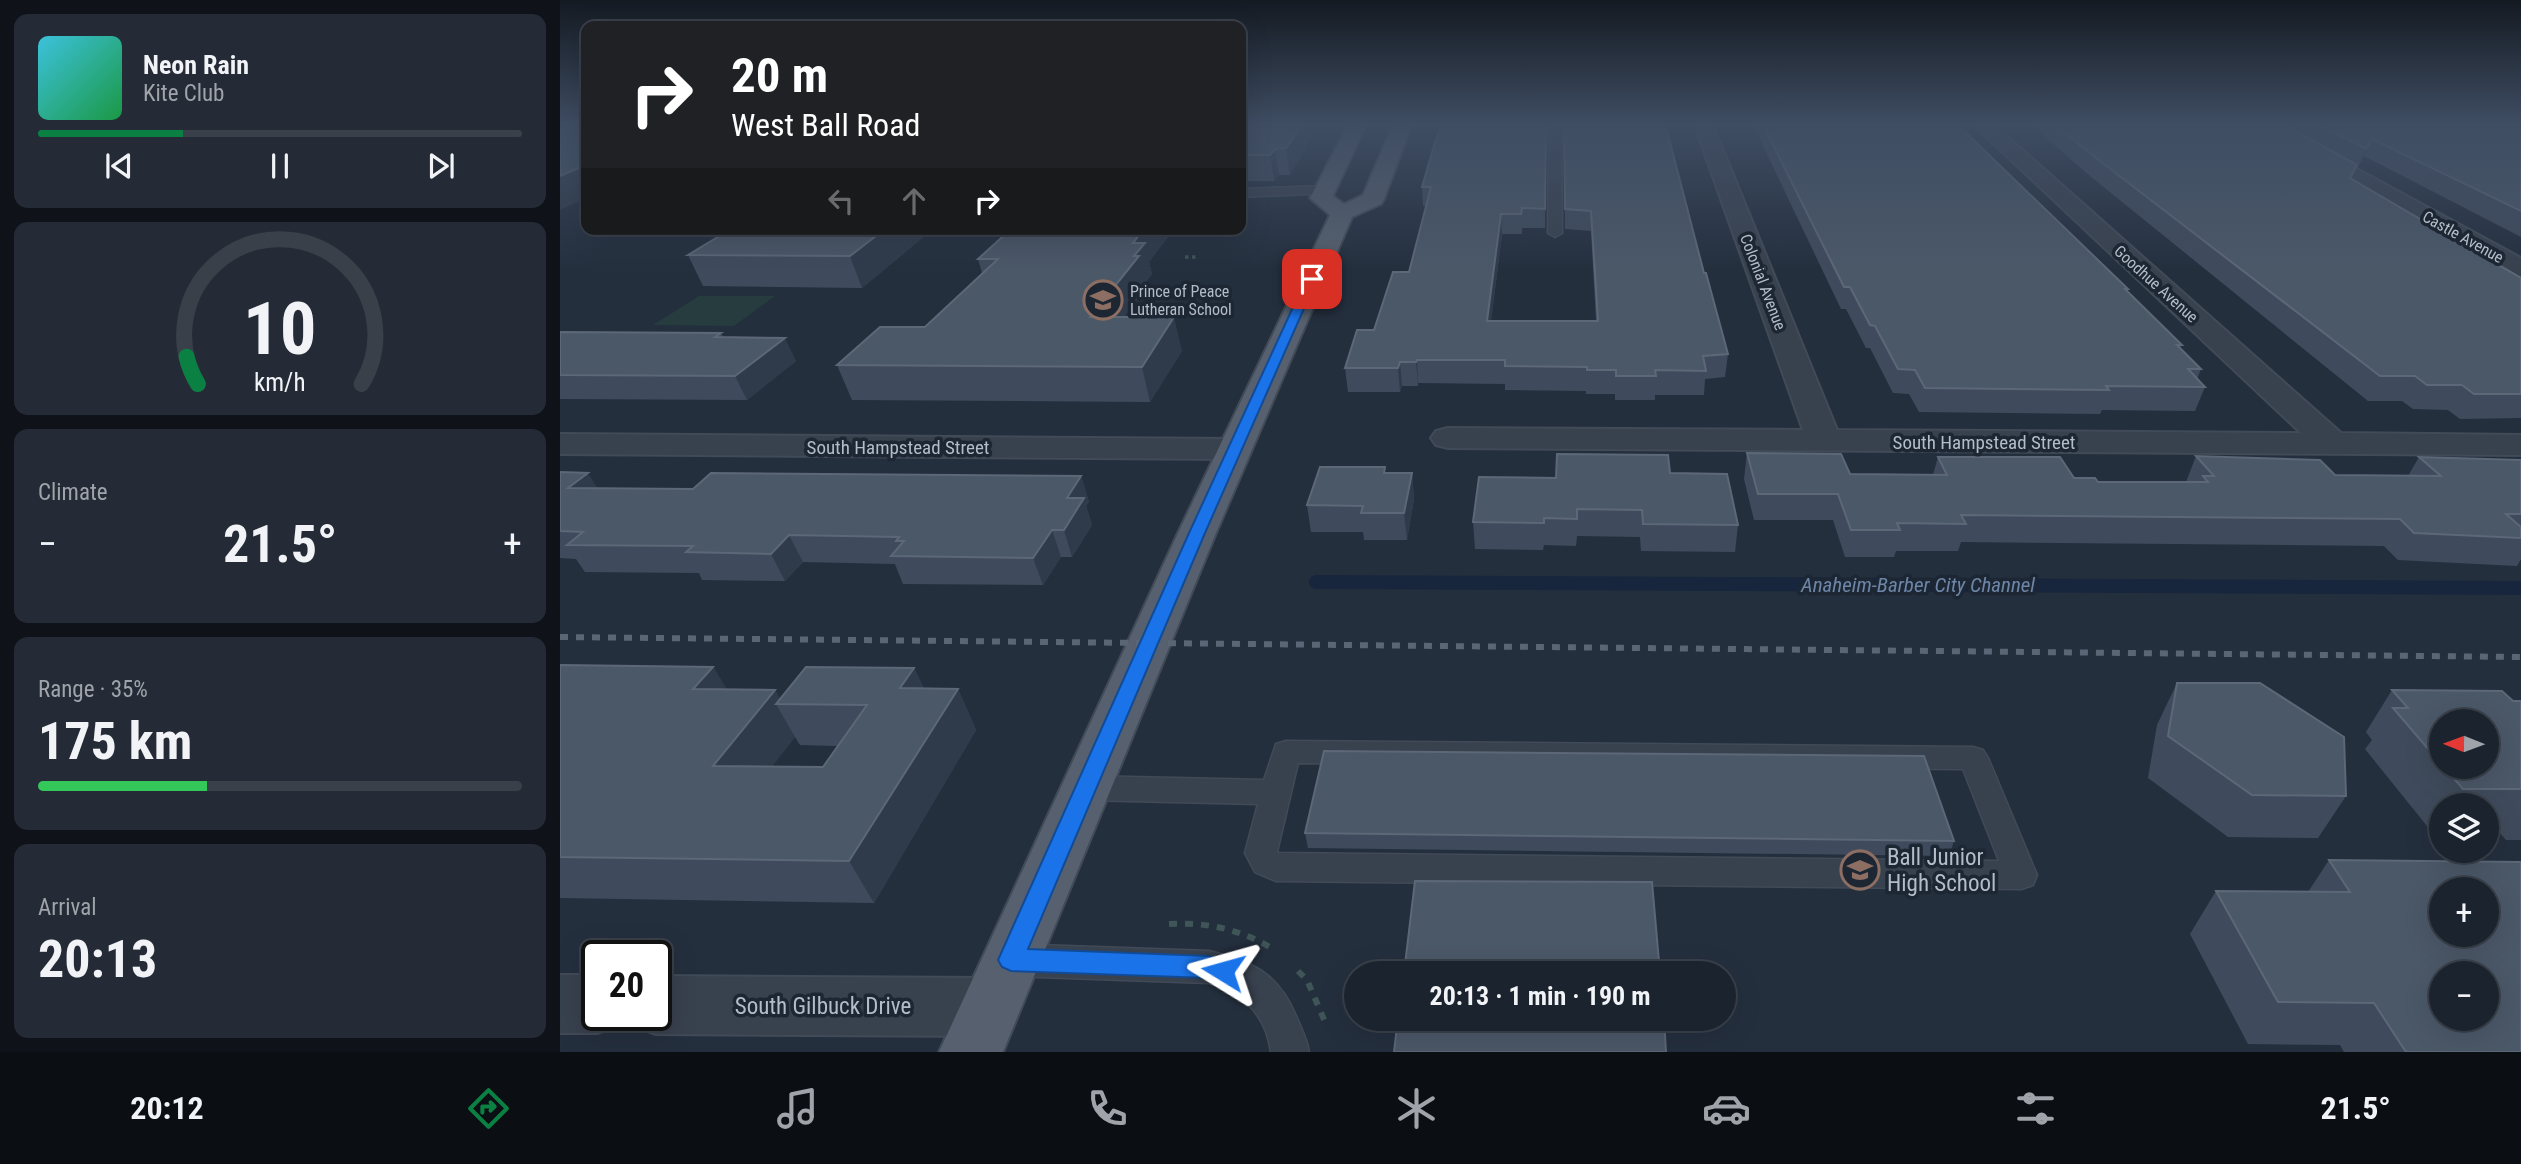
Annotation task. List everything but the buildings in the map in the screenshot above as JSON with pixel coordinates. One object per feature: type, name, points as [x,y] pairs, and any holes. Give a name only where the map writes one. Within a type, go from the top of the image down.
[{"type":"main road","points":[[1334,172],[1321,198],[1342,214]]},
{"type":"main road","points":[[991,1006],[1235,449],[1342,214],[1373,199],[1384,172]]},
{"type":"street","name":"Colonial Avenue","points":[[1722,172],[1824,440]]},
{"type":"street","name":"Goodhue Avenue","points":[[2035,172],[2332,444]]},
{"type":"street","name":"Castle Avenue","points":[[2346,172],[2521,269]]},
{"type":"street","name":"South Hampstead Street","points":[[1448,438],[2521,446]]},
{"type":"street","name":"South Hampstead Street","points":[[560,444],[1235,449]]},
{"type":"street","points":[[560,1004],[581,1004]]},
{"type":"street","name":"South Gilbuck Drive","points":[[672,1005],[991,1006]]},
{"type":"lane","points":[[1555,172],[1555,233]]},
{"type":"lane","points":[[1246,193],[1325,190]]},
{"type":"lane","points":[[1286,752],[1973,758],[2021,876],[1276,867],[1266,862],[1261,853],[1276,792],[1286,752]]},
{"type":"lane","points":[[1085,788],[1276,792]]},
{"type":"lane","points":[[991,1006],[1209,967],[1238,974],[1262,989],[1276,1011],[1290,1043],[1290,1052]]},
{"type":"path","points":[[1185,257],[1198,257]]},
{"type":"green space","points":[[699,296],[775,296],[734,326],[653,325]]},
{"type":"waterway","name":"Anaheim-Barber City Channel","points":[[1316,582],[2521,588]]},
{"type":"railway","points":[[560,637],[2521,657]]},
{"type":"place","name":"Prince of Peace Lutheran School","points":[[1103,300]]},
{"type":"place","name":"Ball Junior High School","points":[[1860,870]]},
{"type":"route","points":[[1223,971],[1209,967],[1011,960],[1197,533],[1312,279]]}]
